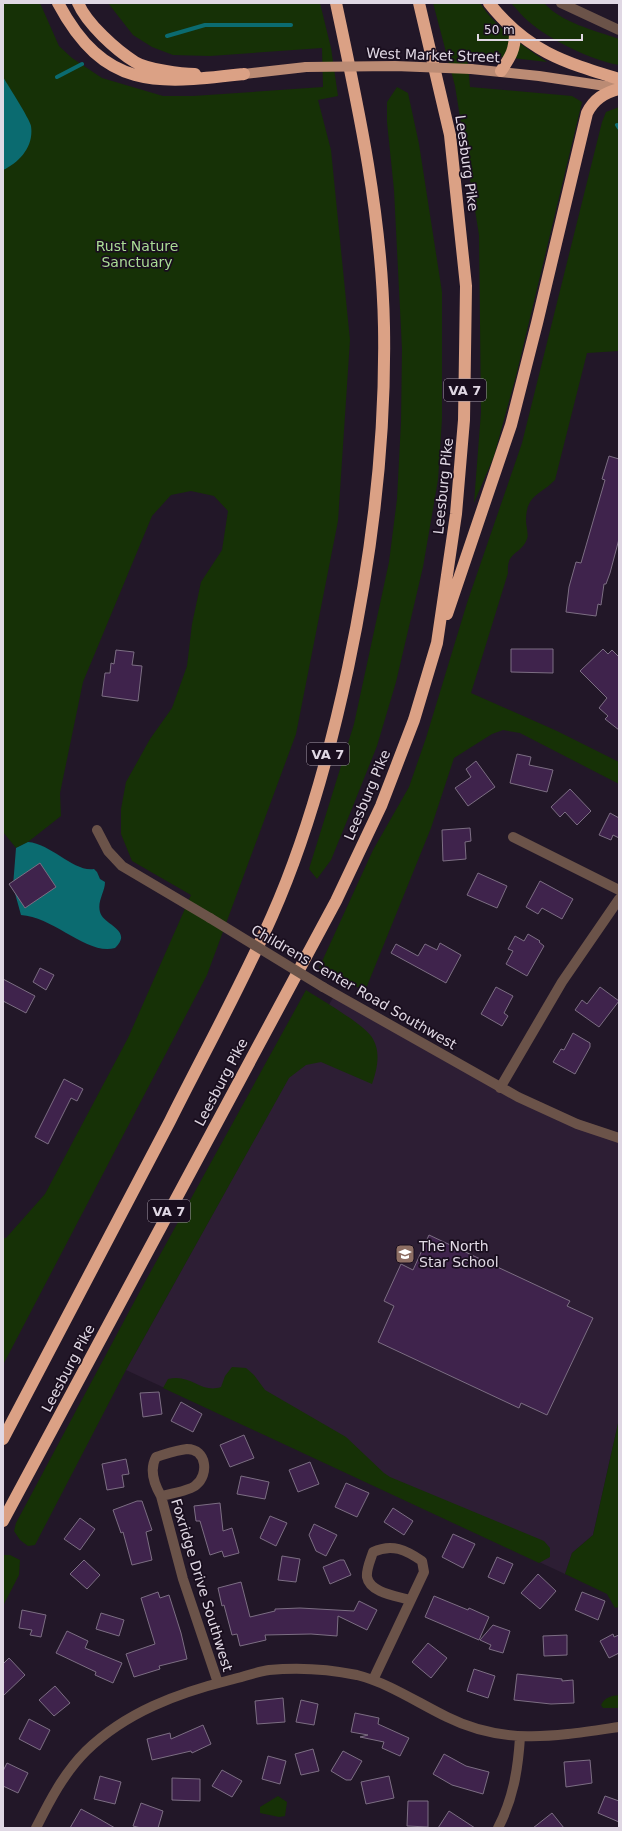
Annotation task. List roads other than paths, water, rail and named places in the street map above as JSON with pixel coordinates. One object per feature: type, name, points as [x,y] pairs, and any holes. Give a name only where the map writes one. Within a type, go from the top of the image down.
[{"type":"highway","points":[[58,3],[69,23],[87,46],[109,64],[125,73],[138,77],[172,81],[244,74]]},
{"type":"highway","points":[[78,3],[80,9],[103,36],[136,63],[185,74],[244,74]]},
{"type":"highway","name":"Leesburg Pike","points":[[3,1439],[210,1042],[273,915],[313,805],[340,706],[362,604],[373,535],[379,480],[383,413],[384,326],[380,267],[367,153],[336,3]]},
{"type":"highway","points":[[414,3],[421,9]]},
{"type":"highway","points":[[489,3],[515,32],[551,56],[619,80]]},
{"type":"highway","name":"Leesburg Pike","points":[[3,1521],[336,901],[383,798],[414,720],[437,643],[456,514],[464,420],[466,286],[450,135],[421,9]]},
{"type":"highway","points":[[500,71],[512,55],[515,44],[515,32]]},
{"type":"highway","points":[[437,643],[511,425],[587,113],[592,104],[601,96],[619,89]]},
{"type":"main road","name":"West Market Street","points":[[244,74],[306,67],[387,66],[471,69],[500,71],[619,89]]},
{"type":"street","points":[[561,3],[579,7],[619,30]]},
{"type":"street","name":"Childrens Center Road Southwest","points":[[97,830],[108,851],[122,866],[322,986],[500,1088],[577,1124],[619,1138]]},
{"type":"street","points":[[513,837],[619,890]]},
{"type":"street","points":[[500,1088],[562,982],[619,899]]},
{"type":"street","name":"Foxridge Drive Southwest","points":[[161,1496],[195,1487],[201,1480],[205,1472],[204,1461],[197,1452],[188,1449],[156,1457],[153,1464],[154,1484],[161,1496],[183,1579],[218,1683]]},
{"type":"street","points":[[373,1680],[424,1572],[422,1561],[393,1547],[383,1547],[373,1552],[367,1577],[371,1585],[380,1590],[410,1600]]},
{"type":"street","name":"Foxridge Drive Southwest","points":[[36,1828],[57,1788],[73,1765],[87,1750],[120,1723],[158,1703],[218,1683],[266,1670],[290,1669],[334,1671],[373,1680],[471,1728],[489,1733],[520,1737],[550,1737],[619,1727]]},
{"type":"street","points":[[498,1828],[512,1795],[518,1770],[520,1737]]},
{"type":"waterway","points":[[167,36],[205,25],[291,25]]},
{"type":"waterway","points":[[57,77],[82,64]]},
{"type":"place","name":"The North Star School","points":[[405,1254]]},
{"type":"park label","name":"Rust Nature Sanctuary","points":[[137,254]]}]
